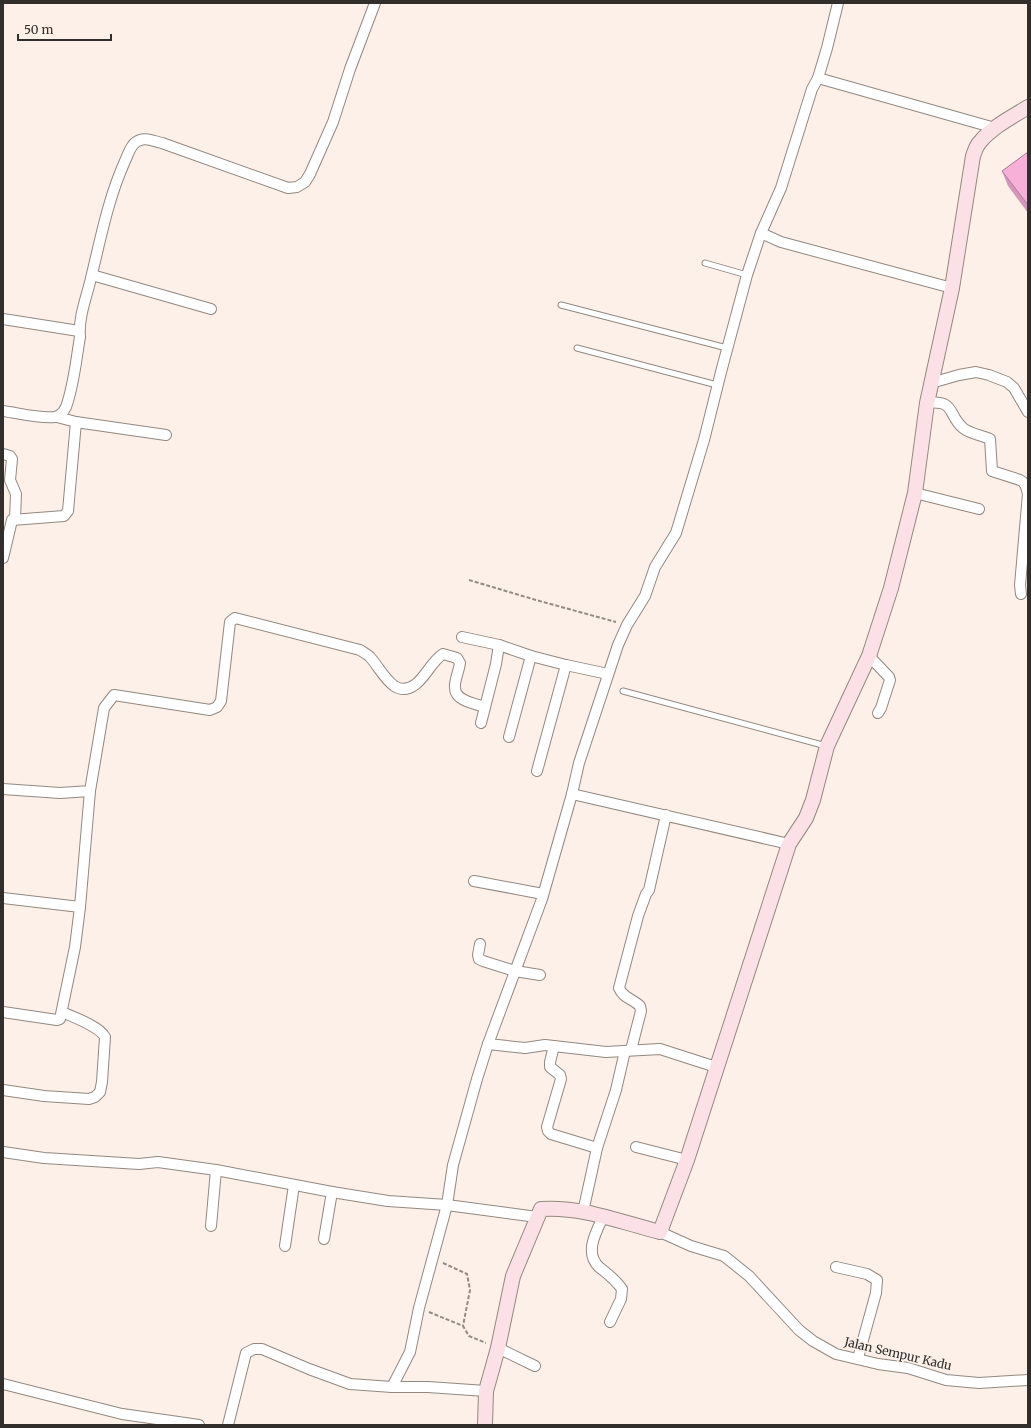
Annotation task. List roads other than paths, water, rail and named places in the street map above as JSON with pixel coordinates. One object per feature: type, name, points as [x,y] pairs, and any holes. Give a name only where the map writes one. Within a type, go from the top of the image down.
[{"type":"street","points":[[57,417],[66,408],[72,383],[80,337],[79,330],[104,218],[119,173],[130,149],[135,142],[143,138],[162,143],[288,188],[297,188],[306,182],[323,147],[375,3]]},
{"type":"street","points":[[392,1387],[410,1352],[419,1308],[446,1205],[453,1165],[488,1044],[543,894],[572,794],[579,763],[618,645],[627,625],[645,596],[657,563],[676,534],[704,440],[747,275],[761,233],[781,188],[812,89],[818,78],[838,3]]},
{"type":"street","points":[[818,78],[995,128]]},
{"type":"street","points":[[485,1425],[486,1391],[498,1348],[514,1276],[541,1209],[558,1208],[583,1212],[660,1232],[687,1160],[789,844],[806,818],[813,800],[827,746],[869,656],[891,588],[915,493],[927,403],[952,288],[973,156],[978,143],[995,128],[1028,107]]},
{"type":"street","points":[[761,233],[782,242],[952,288]]},
{"type":"street","points":[[92,275],[211,309]]},
{"type":"street","points":[[3,319],[79,330]]},
{"type":"street","points":[[931,383],[976,372],[988,375],[1007,382],[1014,388],[1028,412]]},
{"type":"street","points":[[927,403],[937,402],[946,405],[951,409],[960,425],[966,430],[990,439],[992,471],[1024,482],[1028,494],[1020,585],[1021,594]]},
{"type":"street","points":[[3,411],[42,417],[57,417],[76,422],[166,435]]},
{"type":"street","points":[[3,558],[10,523],[12,520],[64,516],[67,514],[76,422]]},
{"type":"street","points":[[3,454],[10,456],[12,459],[10,480],[16,494],[15,519]]},
{"type":"street","points":[[915,493],[979,509]]},
{"type":"street","points":[[3,1012],[57,1020],[60,1019],[75,947],[90,791],[104,708],[114,695],[210,710],[217,707],[221,701],[230,622],[235,618],[360,650],[369,656],[387,680],[398,688],[407,689],[416,684],[443,654],[457,658],[460,663],[454,688],[456,693],[460,698],[485,707]]},
{"type":"street","points":[[462,637],[499,645],[531,656],[566,665],[608,674]]},
{"type":"street","points":[[481,723],[496,664],[499,645]]},
{"type":"street","points":[[509,737],[531,656]]},
{"type":"street","points":[[869,656],[889,677],[890,680],[878,713]]},
{"type":"street","points":[[536,771],[566,665]]},
{"type":"street","points":[[3,789],[60,793],[90,791]]},
{"type":"street","points":[[572,794],[789,844]]},
{"type":"street","points":[[583,1212],[597,1148],[641,1011],[640,1006],[626,997],[620,988],[638,916],[646,894],[649,890],[666,815]]},
{"type":"street","points":[[474,881],[543,894]]},
{"type":"street","points":[[3,898],[80,907]]},
{"type":"street","points":[[480,944],[478,955],[479,959],[515,971],[540,975]]},
{"type":"street","points":[[3,1090],[44,1096],[89,1099],[98,1095],[102,1082],[104,1034],[62,1012]]},
{"type":"street","points":[[488,1044],[525,1048],[554,1046],[606,1052],[660,1049],[716,1067]]},
{"type":"street","points":[[554,1046],[550,1067],[560,1075],[561,1079],[547,1127],[548,1131],[551,1134],[597,1148]]},
{"type":"street","points":[[636,1147],[687,1160]]},
{"type":"street","points":[[3,1152],[44,1158],[139,1164],[158,1162],[216,1170],[332,1192],[388,1200],[446,1205],[537,1216]]},
{"type":"street","points":[[211,1226],[216,1170]]},
{"type":"street","points":[[285,1246],[294,1185]]},
{"type":"street","points":[[324,1238],[332,1192]]},
{"type":"street","points":[[603,1217],[594,1237],[591,1252],[594,1260],[599,1266],[612,1276],[622,1289],[621,1299],[610,1322]]},
{"type":"street","name":"Jalan Sempur Kadu","points":[[660,1232],[691,1246],[724,1256],[749,1276],[799,1330],[813,1341],[836,1354],[858,1358],[878,1364],[908,1368],[946,1380],[979,1383],[1028,1380]]},
{"type":"street","points":[[836,1267],[867,1274],[877,1280],[876,1293],[858,1358]]},
{"type":"street","points":[[498,1348],[535,1366]]},
{"type":"street","points":[[228,1425],[246,1353],[254,1349],[262,1349],[309,1370],[350,1384],[392,1387],[428,1386],[486,1391]]},
{"type":"street","points":[[3,1384],[122,1414],[199,1425]]},
{"type":"lane","points":[[705,263],[747,275]]},
{"type":"lane","points":[[562,305],[727,348]]},
{"type":"lane","points":[[577,348],[718,385]]},
{"type":"lane","points":[[623,691],[827,746]]}]
